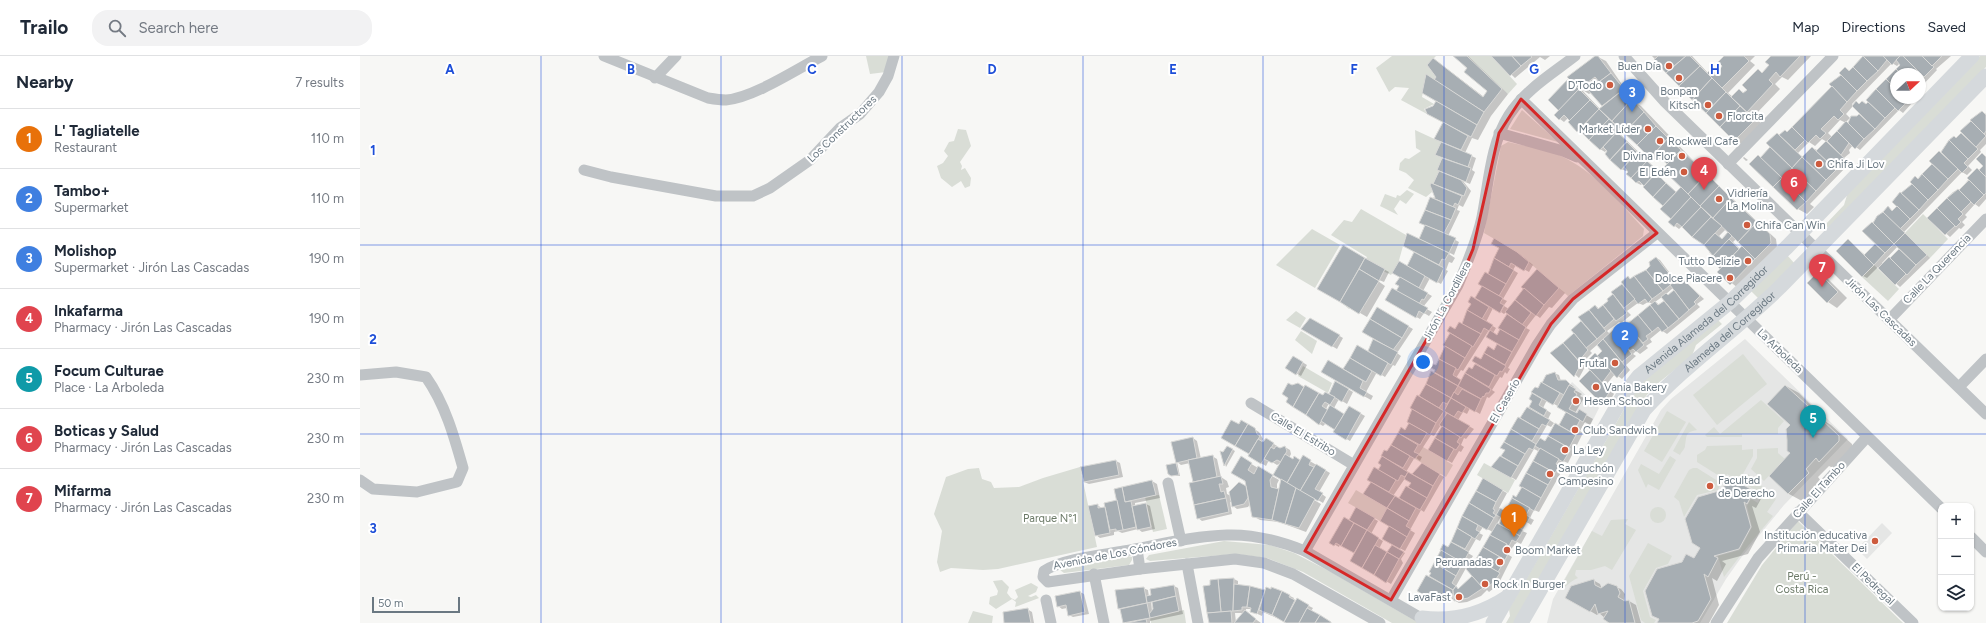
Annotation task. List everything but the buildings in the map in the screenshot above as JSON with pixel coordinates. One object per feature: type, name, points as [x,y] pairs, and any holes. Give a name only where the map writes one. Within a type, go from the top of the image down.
[{"type":"main road","name":"Avenida Alameda del Corregidor","points":[[1493,623],[1623,396],[1639,376],[1730,302],[1801,234],[1972,56]]},
{"type":"main road","name":"Alameda del Corregidor","points":[[1521,623],[1529,616],[1644,410],[1665,387],[1747,318],[1817,250],[1986,76]]},
{"type":"main road","points":[[1426,621],[1448,620],[1467,616],[1485,610],[1508,596]]},
{"type":"street","points":[[604,56],[655,78],[708,98],[726,100],[741,97],[754,92],[822,56]]},
{"type":"street","points":[[655,78],[676,56]]},
{"type":"street","name":"Los Constructores","points":[[584,170],[611,177],[716,196],[753,196],[770,188],[810,160],[840,128],[860,114],[879,92],[888,76],[894,56]]},
{"type":"street","name":"Jirón La Cordillera","points":[[1305,551],[1458,285],[1474,249],[1499,133],[1509,115],[1521,99],[1575,56]]},
{"type":"street","name":"Jirón Las Cascadas","points":[[1624,56],[1647,84],[1986,414]]},
{"type":"street","points":[[1728,164],[1833,56]]},
{"type":"street","name":"La Arboleda","points":[[1521,99],[1938,505]]},
{"type":"street","name":"La Arboleda","points":[[1499,133],[1563,151],[1584,160]]},
{"type":"street","name":"Calle La Querencia","points":[[1889,320],[1986,219]]},
{"type":"street","name":"El Caserío","points":[[1391,600],[1537,344],[1551,324],[1573,299],[1658,232]]},
{"type":"street","points":[[1959,387],[1986,359]]},
{"type":"street","points":[[360,376],[396,372],[426,377],[440,399],[450,425],[463,468],[457,482],[417,492],[373,489],[360,480]]},
{"type":"street","name":"Calle El Estribo","points":[[1251,403],[1354,465]]},
{"type":"street","name":"Calle El Tambo","points":[[1716,623],[1758,558],[1867,437]]},
{"type":"street","points":[[1168,482],[1181,541]]},
{"type":"street","name":"El Pedregal","points":[[1798,512],[1913,623]]},
{"type":"street","name":"Avenida de Los Cóndores","points":[[1380,623],[1293,574],[1264,563],[1235,559],[1094,574],[1055,582],[1048,582],[1043,577],[1044,571],[1050,566],[1181,541],[1228,535],[1263,538],[1286,543],[1305,551],[1426,621]]},
{"type":"street","points":[[1973,539],[1986,552]]},
{"type":"street","points":[[1137,549],[1140,569]]},
{"type":"street","points":[[1187,564],[1198,623]]},
{"type":"street","points":[[1094,574],[1104,623]]},
{"type":"street","points":[[1046,600],[1051,623]]},
{"type":"highlighted area","points":[[1521,99],[1657,233],[1573,299],[1551,324],[1391,600],[1305,551],[1458,285],[1473,249],[1499,133]]},
{"type":"shaded area","name":"Facultad de Derecho","points":[[1745,339],[1848,439],[1784,505],[1743,555],[1726,579],[1700,623],[1547,623],[1553,599],[1661,410],[1671,399]]},
{"type":"shaded area","name":"Hesen School","points":[[1572,382],[1599,408],[1590,426],[1557,407]]},
{"type":"shaded area","name":"Institución educativa Primaria Mater Dei","points":[[1882,523],[1892,533],[1867,559],[1857,549]]},
{"type":"green space","points":[[866,56],[890,56],[886,72],[870,74]]},
{"type":"green space","points":[[1392,56],[1436,56],[1427,65],[1436,77],[1434,80],[1426,75],[1422,97],[1434,104],[1424,109],[1427,114],[1401,100],[1409,88],[1395,87],[1389,92],[1376,68]]},
{"type":"green space","points":[[1467,56],[1491,56],[1517,84],[1508,94]]},
{"type":"green space","points":[[1980,56],[1986,56],[1986,67],[1829,229],[1825,225],[1844,205],[1848,192]]},
{"type":"green space","points":[[1522,110],[1558,142],[1510,129]]},
{"type":"green space","points":[[958,129],[966,130],[971,146],[960,162],[962,166],[961,170],[965,168],[971,178],[970,186],[965,188],[961,181],[952,187],[941,178],[937,166],[943,163],[948,156],[944,151],[949,142],[954,141]]},
{"type":"green space","points":[[1415,130],[1441,142],[1435,155],[1442,158],[1437,170],[1439,171],[1433,184],[1431,183],[1432,192],[1426,197],[1408,188],[1414,180],[1406,173],[1399,170],[1400,163],[1405,158],[1409,159],[1421,151],[1416,148]]},
{"type":"green space","points":[[1508,142],[1548,151],[1573,162],[1606,188],[1644,229],[1643,236],[1568,296],[1517,252],[1484,233],[1501,146]]},
{"type":"green space","points":[[1407,190],[1414,194],[1406,204],[1400,200],[1394,209],[1398,215],[1380,206],[1385,194],[1396,198],[1397,195],[1400,196]]},
{"type":"green space","points":[[1361,209],[1406,235],[1398,264],[1391,275],[1379,269],[1364,307],[1356,301],[1349,309],[1342,303],[1367,257],[1331,235],[1344,220],[1352,222]]},
{"type":"green space","points":[[1923,214],[1948,239],[1930,258],[1905,233]]},
{"type":"green space","points":[[1312,229],[1340,245],[1315,288],[1276,265]]},
{"type":"green space","points":[[1787,255],[1795,264],[1759,299],[1751,291]]},
{"type":"green space","points":[[1874,265],[1899,289],[1888,301],[1862,277]]},
{"type":"green space","points":[[1296,311],[1306,318],[1300,328],[1286,320]]},
{"type":"green space","points":[[1717,319],[1722,324],[1696,345],[1692,356],[1657,384],[1646,396],[1515,623],[1506,623],[1510,616],[1509,609],[1638,385]]},
{"type":"green space","points":[[1301,331],[1317,341],[1312,354],[1295,340]]},
{"type":"green space","points":[[1743,354],[1767,384],[1717,425],[1693,395]]},
{"type":"green space","points":[[1303,366],[1332,383],[1328,393],[1298,376]]},
{"type":"green space","points":[[1761,400],[1784,421],[1778,428],[1778,434],[1742,434],[1742,437],[1707,437],[1705,435],[1714,427],[1720,434]]},
{"type":"green space","points":[[1667,411],[1686,422],[1662,462],[1644,451]]},
{"type":"green space","points":[[1689,422],[1697,430],[1690,432],[1687,435],[1685,447],[1680,455],[1673,451]]},
{"type":"green space","points":[[1742,445],[1742,450],[1753,449],[1753,456],[1739,481],[1727,474],[1724,479],[1697,462],[1697,455],[1705,450],[1707,446]]},
{"type":"green space","points":[[1423,447],[1453,465],[1446,477],[1415,459]]},
{"type":"green space","points":[[1778,448],[1778,453],[1785,459],[1764,481],[1751,469],[1757,458],[1757,449]]},
{"type":"green space","points":[[1670,456],[1676,460],[1659,490],[1648,484],[1646,488],[1638,470],[1641,464],[1659,474]]},
{"type":"green space","points":[[1484,463],[1515,480],[1508,493],[1477,475]]},
{"type":"green space","name":"Parque N°1","points":[[1080,467],[1097,547],[998,569],[983,570],[951,568],[940,572],[937,562],[942,531],[934,514],[946,477],[968,469],[979,468],[982,479],[991,482],[994,488],[1019,487]]},
{"type":"green space","points":[[1697,468],[1721,483],[1718,490],[1697,495],[1684,517],[1679,501],[1674,497],[1689,470]]},
{"type":"green space","points":[[1748,474],[1776,499],[1767,512],[1773,516],[1724,577],[1718,556],[1740,550],[1752,527],[1747,506],[1751,499],[1758,503],[1762,494],[1743,483]]},
{"type":"green space","points":[[1356,490],[1387,508],[1380,521],[1348,503]]},
{"type":"green space","points":[[1159,495],[1167,529],[1153,532],[1145,497]]},
{"type":"green space","points":[[1658,507],[1664,509],[1666,515],[1664,521],[1658,523],[1652,521],[1650,515],[1652,509]]},
{"type":"green space","points":[[1628,519],[1625,524],[1636,530],[1612,570],[1605,566],[1591,570],[1576,570],[1575,575],[1578,578],[1559,590],[1592,531],[1602,536],[1611,520]]},
{"type":"green space","name":"Perú - Costa Rica","points":[[1798,521],[1903,623],[1727,623],[1762,565]]},
{"type":"green space","points":[[1224,541],[1270,545],[1294,553],[1331,572],[1419,623],[1392,623],[1303,572],[1267,558],[1236,554],[1150,561],[1146,559],[1149,555]]},
{"type":"green space","points":[[1648,543],[1672,556],[1668,564],[1656,568],[1643,591],[1650,617],[1656,620],[1654,623],[1645,623],[1641,620],[1629,576]]},
{"type":"green space","points":[[1128,556],[1132,557],[1129,565],[1064,573],[1060,570]]},
{"type":"green space","points":[[1002,580],[1009,587],[1007,593],[1015,600],[1018,597],[1015,590],[1031,583],[1038,587],[1036,592],[1028,596],[1031,597],[1036,595],[1039,598],[1015,607],[1016,602],[1012,599],[996,609],[989,604],[990,597],[997,595],[998,591],[993,581]]},
{"type":"green space","points":[[1184,610],[1186,623],[1151,623],[1150,618]]},
{"type":"green space","points":[[973,611],[993,616],[992,623],[968,623]]},
{"type":"place","name":"Buen Día","points":[[1669,66]]},
{"type":"place","name":"Bonpan","points":[[1679,78]]},
{"type":"place","name":"D'Todo","points":[[1610,85]]},
{"type":"place","name":"Kitsch","points":[[1708,105]]},
{"type":"place","name":"Molishop","points":[[1632,112]]},
{"type":"place","name":"Florcita","points":[[1719,116]]},
{"type":"place","name":"Market Líder","points":[[1648,129]]},
{"type":"place","name":"Rockwell Cafe","points":[[1660,141]]},
{"type":"place","name":"Divina Flor","points":[[1682,156]]},
{"type":"place","name":"Chifa Ji Lov","points":[[1819,164]]},
{"type":"place","name":"El Edén","points":[[1684,172]]},
{"type":"place","name":"Inkafarma","points":[[1704,190]]},
{"type":"place","name":"Vidriería La Molina","points":[[1719,199]]},
{"type":"place","name":"Boticas y Salud","points":[[1794,202]]},
{"type":"place","name":"Chifa Can Win","points":[[1747,225]]},
{"type":"place","name":"Tutto Delizie","points":[[1748,261]]},
{"type":"place","name":"Dolce Piacere","points":[[1730,278]]},
{"type":"place","name":"Mifarma","points":[[1822,287]]},
{"type":"place","name":"Tambo+","points":[[1625,355]]},
{"type":"place","name":"Frutal","points":[[1615,363]]},
{"type":"place","name":"Vania Bakery","points":[[1596,387]]},
{"type":"place","name":"Hesen School","points":[[1576,401]]},
{"type":"place","name":"Club Sandwich","points":[[1575,430]]},
{"type":"place","name":"Focum Culturae","points":[[1813,438]]},
{"type":"place","name":"La Ley","points":[[1565,450]]},
{"type":"place","name":"Sanguchón Campesino","points":[[1550,474]]},
{"type":"place","name":"Facultad de Derecho","points":[[1710,486]]},
{"type":"place","name":"L' Tagliatelle","points":[[1514,537]]},
{"type":"place","name":"Institución educativa Primaria Mater Dei","points":[[1875,541]]},
{"type":"place","name":"Boom Market","points":[[1507,550]]},
{"type":"place","name":"Peruanadas","points":[[1500,562]]},
{"type":"place","name":"Rock In Burger","points":[[1485,584]]},
{"type":"place","name":"LavaFast","points":[[1459,597]]}]
